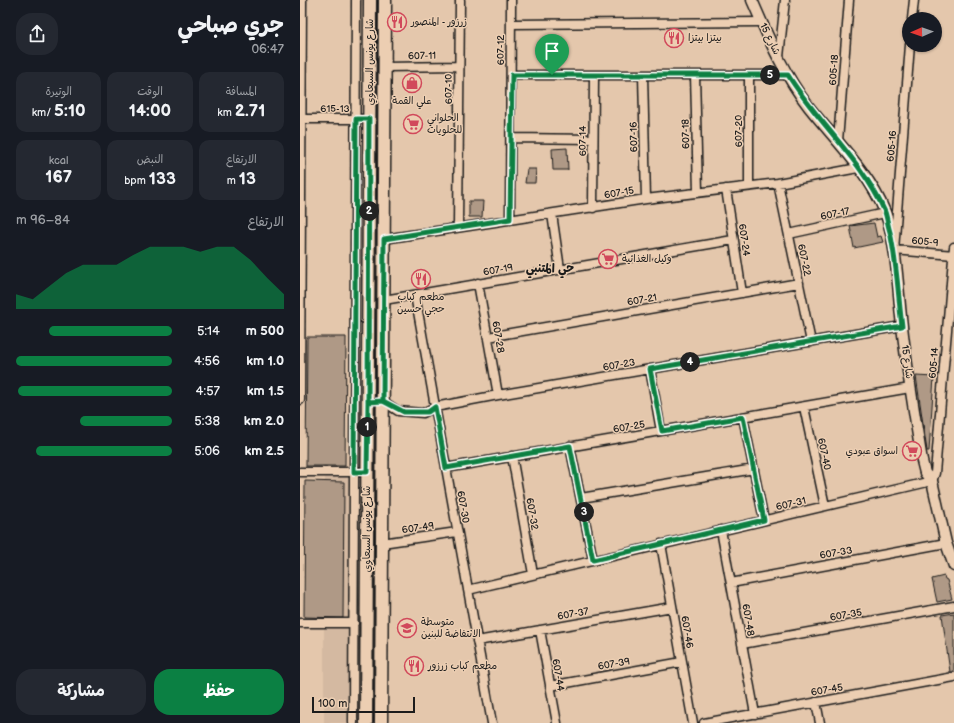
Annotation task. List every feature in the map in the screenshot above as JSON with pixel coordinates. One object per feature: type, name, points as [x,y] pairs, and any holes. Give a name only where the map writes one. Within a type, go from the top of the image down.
[{"type":"main road","name":"شارع يونس السبعاوي","points":[[366,723],[370,0]]},
{"type":"main road","name":"شارع يونس السبعاوي","points":[[381,723],[385,0]]},
{"type":"main road","points":[[368,402],[383,401]]},
{"type":"street","points":[[300,400],[302,0]]},
{"type":"street","points":[[353,723],[356,0]]},
{"type":"street","name":"607-10","points":[[458,226],[460,0]]},
{"type":"street","name":"607-12","points":[[510,219],[512,138],[511,0]]},
{"type":"street","name":"شارع 15","points":[[752,0],[788,75],[810,107],[858,168],[872,188],[885,213],[894,250],[910,388],[922,461],[925,473],[932,481],[946,543],[954,566]]},
{"type":"street","points":[[779,57],[785,0]]},
{"type":"street","name":"605-18","points":[[838,141],[849,0]]},
{"type":"street","points":[[913,12],[914,0]]},
{"type":"street","points":[[511,24],[762,22]]},
{"type":"street","name":"605-16","points":[[894,250],[909,52]]},
{"type":"street","name":"607-11","points":[[385,67],[459,66]]},
{"type":"street","points":[[512,75],[788,75]]},
{"type":"street","name":"607-14","points":[[594,75],[594,208]]},
{"type":"street","name":"607-16","points":[[643,75],[646,199]]},
{"type":"street","name":"607-18","points":[[695,75],[698,192]]},
{"type":"street","name":"607-20","points":[[749,75],[749,186]]},
{"type":"street","name":"615-13","points":[[301,119],[369,119]]},
{"type":"street","points":[[512,138],[593,139]]},
{"type":"street","name":"607-15","points":[[384,239],[458,226],[594,208],[646,199],[778,183],[858,168]]},
{"type":"street","name":"607-22","points":[[778,183],[811,342]]},
{"type":"street","name":"607-24","points":[[726,189],[742,293]]},
{"type":"street","name":"607-17","points":[[789,234],[885,213]]},
{"type":"street","points":[[552,214],[560,269]]},
{"type":"street","name":"607-19","points":[[384,300],[734,240]]},
{"type":"street","name":"605-9","points":[[894,250],[954,252]]},
{"type":"street","name":"605-14","points":[[932,481],[935,473],[954,252]]},
{"type":"street","name":"607-28","points":[[478,283],[498,396]]},
{"type":"street","name":"607-21","points":[[488,337],[799,283]]},
{"type":"street","name":"607-30","points":[[415,295],[492,723]]},
{"type":"street","name":"607-23","points":[[383,401],[404,412],[428,412],[435,407],[902,326]]},
{"type":"street","points":[[650,369],[662,431]]},
{"type":"street","name":"607-25","points":[[446,468],[910,388]]},
{"type":"street","name":"607-40","points":[[804,407],[825,506]]},
{"type":"street","points":[[743,417],[764,520]]},
{"type":"street","points":[[570,446],[593,560]]},
{"type":"street","name":"607-32","points":[[512,456],[533,574]]},
{"type":"street","points":[[581,498],[754,469]]},
{"type":"street","points":[[300,472],[367,472]]},
{"type":"street","name":"607-31","points":[[468,590],[932,481]]},
{"type":"street","name":"607-48","points":[[721,530],[754,714]]},
{"type":"street","name":"607-49","points":[[382,543],[457,532]]},
{"type":"street","name":"607-33","points":[[731,583],[946,543]]},
{"type":"street","name":"607-46","points":[[661,544],[693,723]]},
{"type":"street","name":"607-35","points":[[742,644],[954,606]]},
{"type":"street","name":"607-37","points":[[477,641],[672,607]]},
{"type":"street","points":[[300,623],[354,623]]},
{"type":"street","name":"607-44","points":[[540,630],[556,723]]},
{"type":"street","name":"607-39","points":[[550,686],[682,662]]},
{"type":"street","name":"607-45","points":[[704,723],[954,677]]},
{"type":"street","points":[[816,702],[820,723]]},
{"type":"shaded area","points":[[325,474],[351,475],[350,621],[323,621]]},
{"type":"shaded area","points":[[324,627],[350,627],[352,723],[324,723]]},
{"type":"building","points":[[567,148],[568,170],[553,170],[552,149]]},
{"type":"building","points":[[527,169],[536,169],[535,183],[525,183]]},
{"type":"building","points":[[469,201],[483,201],[482,217],[469,217]]},
{"type":"building","points":[[874,223],[877,237],[881,236],[883,242],[854,248],[850,226]]},
{"type":"building","points":[[307,337],[346,337],[345,466],[306,466]]},
{"type":"building","points":[[916,376],[934,377],[929,451],[927,451]]},
{"type":"building","points":[[305,481],[344,482],[343,618],[304,617]]},
{"type":"building","points":[[944,576],[947,580],[952,599],[937,602],[932,579]]},
{"type":"building","points":[[954,613],[954,672],[950,672],[942,615]]},
{"type":"place","name":"زرزور - المنصور","points":[[397,22]]},
{"type":"place","name":"بيتزا بيتزا","points":[[674,38]]},
{"type":"place","name":"علي القمة","points":[[412,83]]},
{"type":"place","name":"الحلواني للحلويات","points":[[413,124]]},
{"type":"place","name":"وكيل الغذائية","points":[[608,259]]},
{"type":"place","name":"مطعم كباب حجي حسين","points":[[421,279]]},
{"type":"place","name":"اسواق عبودي","points":[[912,451]]},
{"type":"place","name":"متوسطة الانتفاضة للبنين","points":[[407,628]]},
{"type":"place","name":"مطعم كباب زرزور","points":[[414,666]]},
{"type":"district","name":"حي المتنبي","points":[[550,268]]},
{"type":"route","points":[[552,75],[512,75],[510,219],[458,226],[384,239],[383,401],[368,402],[367,472],[354,472],[356,119],[369,119],[368,402],[383,401],[398,411],[414,413],[428,412],[435,407],[446,468],[570,446],[593,560],[764,520],[743,417],[662,431],[650,369],[902,326],[894,250],[885,213],[872,188],[858,168],[798,92],[788,75],[552,75]]}]
